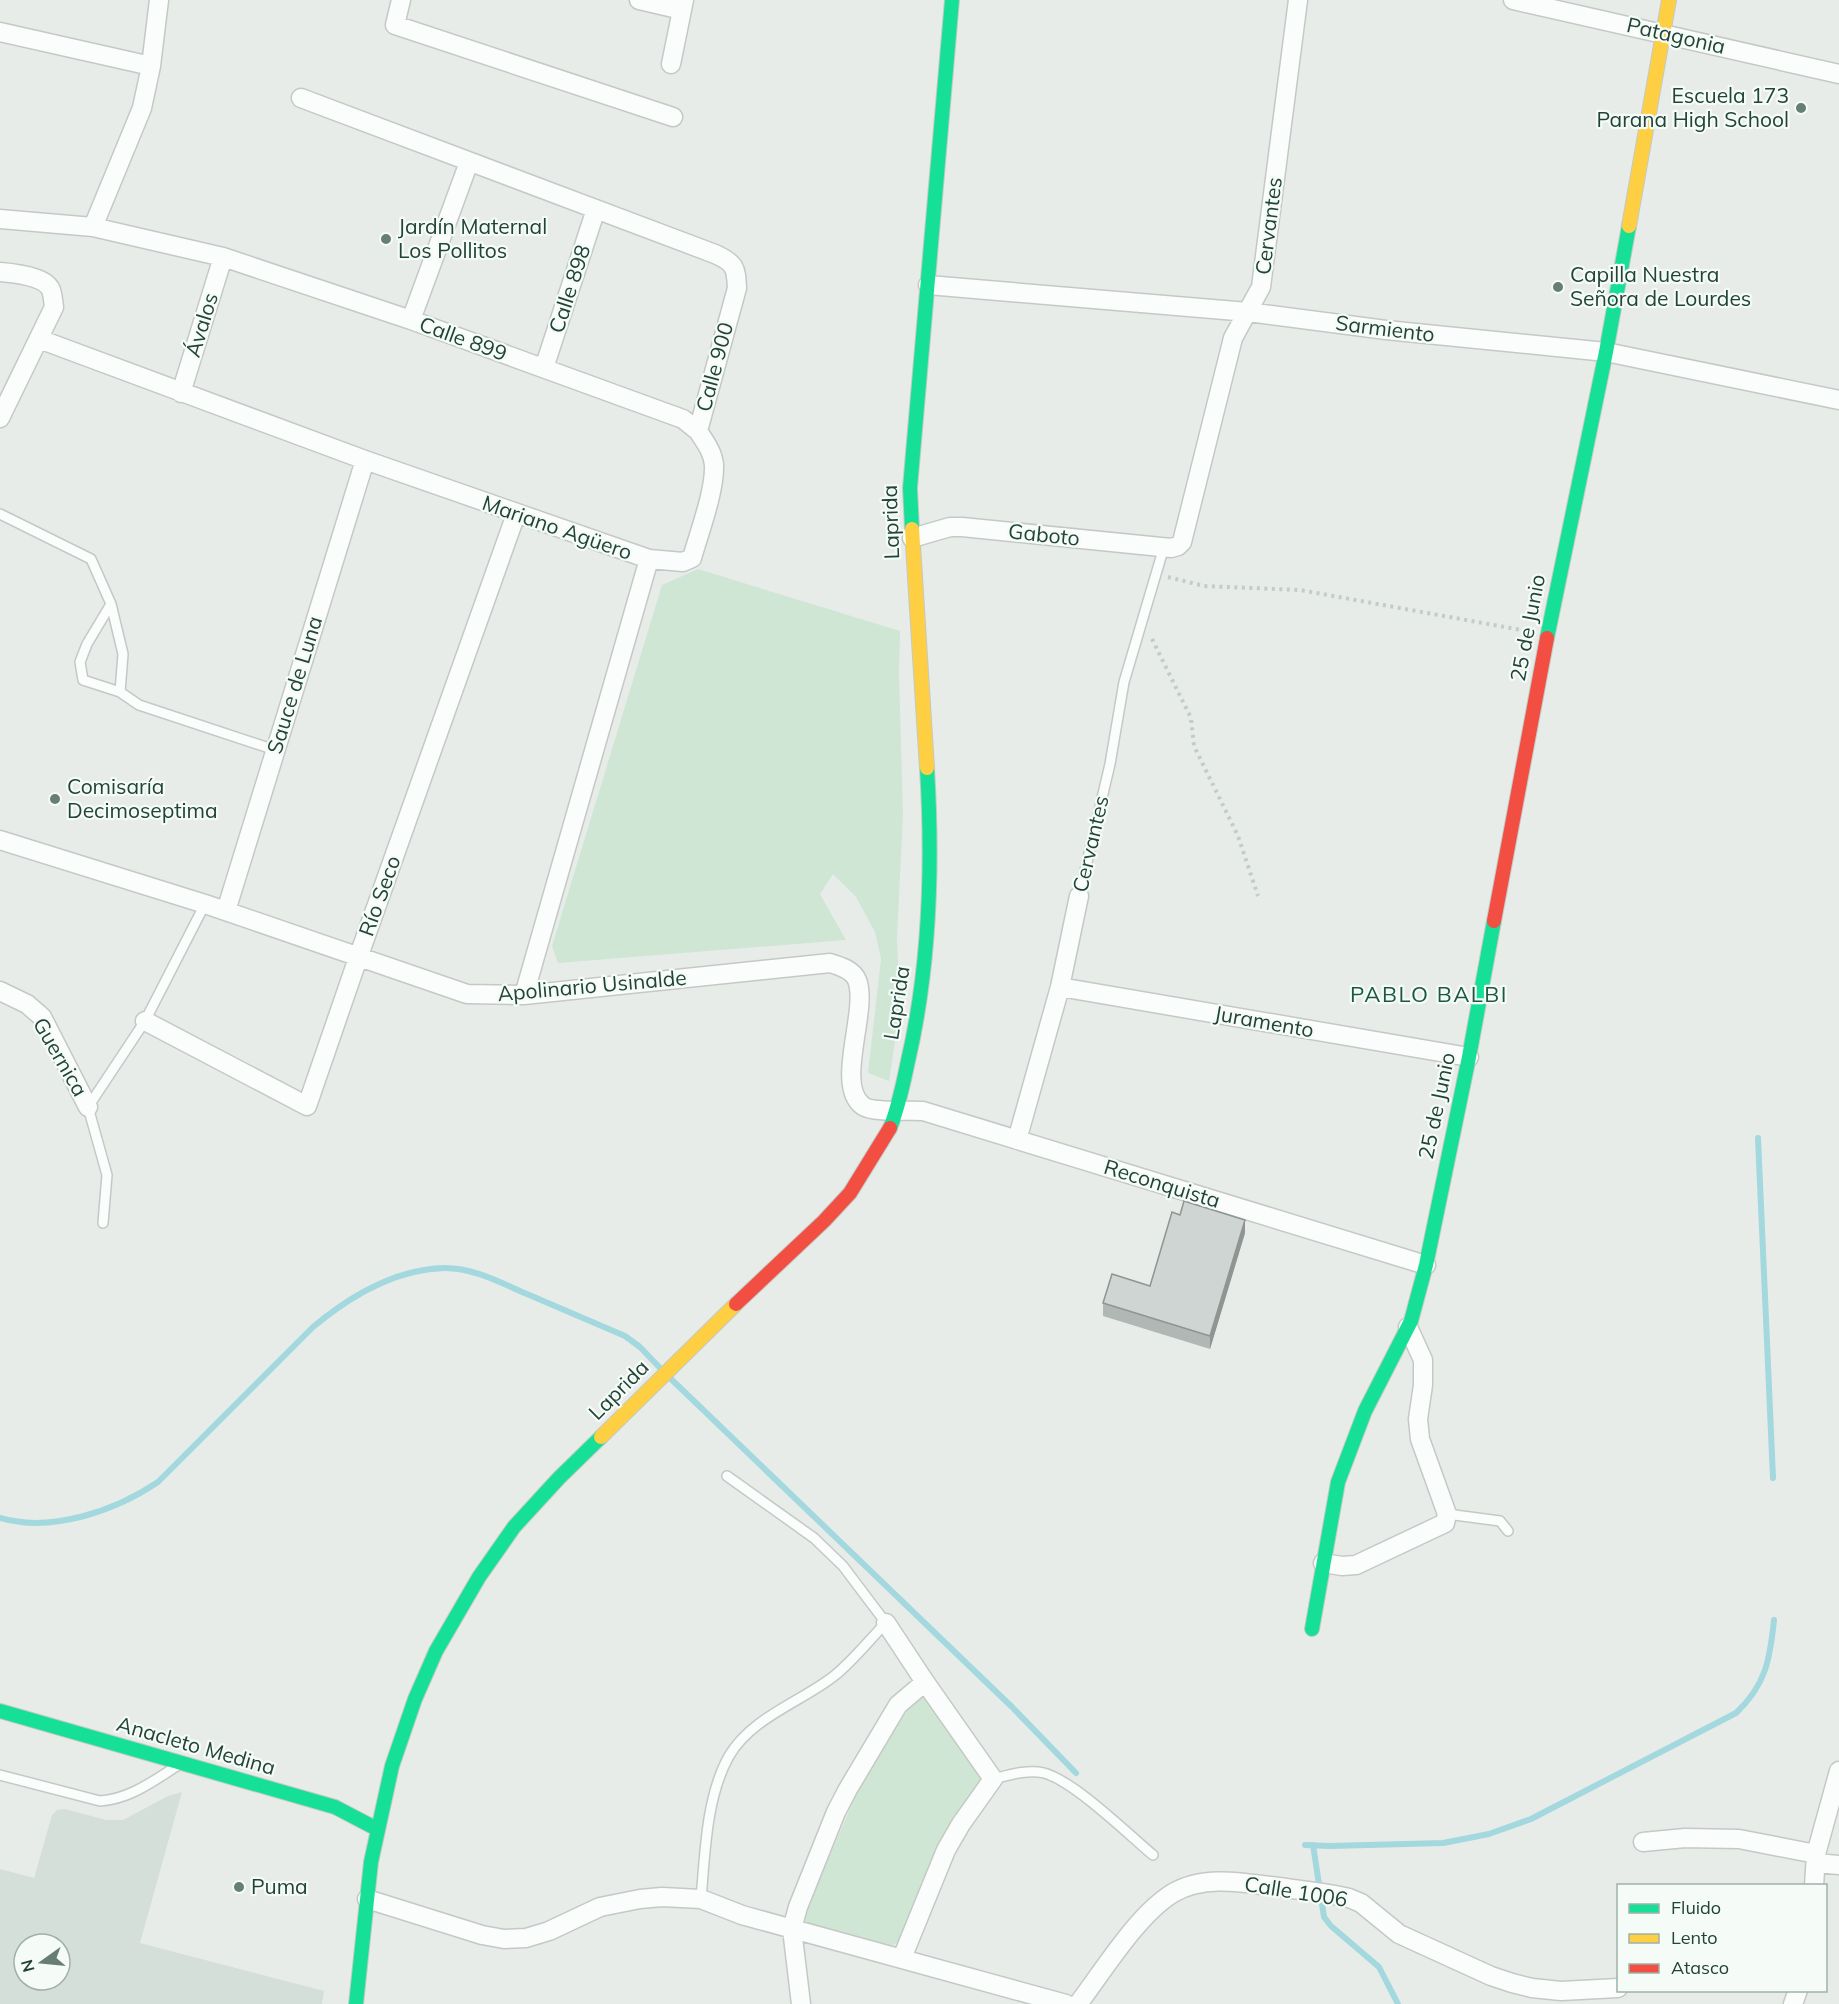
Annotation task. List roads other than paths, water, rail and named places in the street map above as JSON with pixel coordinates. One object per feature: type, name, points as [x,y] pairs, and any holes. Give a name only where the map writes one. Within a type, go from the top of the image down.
[{"type":"street","points":[[93,226],[142,108],[152,66],[159,0]]},
{"type":"street","points":[[401,0],[395,25],[673,117]]},
{"type":"street","points":[[639,0],[683,5],[670,64]]},
{"type":"street","name":"Laprida","points":[[356,2004],[377,1829],[392,1766],[415,1699],[436,1651],[479,1577],[514,1527],[536,1502],[850,1193],[887,1134],[897,1110],[913,1041],[927,938],[930,858],[928,784],[909,488],[952,0]]},
{"type":"street","name":"Cervantes","points":[[1171,547],[1182,542],[1185,535],[1233,338],[1262,286],[1298,0]]},
{"type":"street","name":"Patagonia","points":[[1513,0],[1839,74]]},
{"type":"street","name":"25 de Junio","points":[[1312,1629],[1338,1482],[1365,1411],[1408,1327],[1426,1265],[1469,1057],[1548,634],[1606,352],[1669,0]]},
{"type":"street","points":[[0,32],[152,66]]},
{"type":"street","points":[[301,98],[596,209]]},
{"type":"street","points":[[411,320],[469,162]]},
{"type":"street","name":"Calle 900","points":[[596,209],[715,254],[727,260],[736,271],[737,288],[698,431],[709,447],[714,465],[712,486],[692,558],[683,562],[649,559]]},
{"type":"street","name":"Calle 898","points":[[544,368],[596,209]]},
{"type":"street","name":"Calle 899","points":[[0,219],[93,226],[223,257],[411,320],[683,418],[698,431]]},
{"type":"street","name":"Ávalos","points":[[181,393],[223,257]]},
{"type":"street","points":[[0,272],[45,281],[51,289],[54,307],[0,418]]},
{"type":"street","name":"Sarmiento","points":[[928,285],[1248,312],[1386,330],[1606,352],[1839,400]]},
{"type":"street","name":"Mariano Agüero","points":[[39,339],[365,460],[649,559],[524,995]]},
{"type":"street","name":"Sauce de Luna","points":[[226,911],[365,460]]},
{"type":"street","name":"Río Seco","points":[[145,1021],[308,1106],[358,958],[516,514]]},
{"type":"street","name":"Gaboto","points":[[912,538],[950,527],[962,527],[1171,547]]},
{"type":"street","name":"Apolinario Usinalde","points":[[0,840],[205,904],[467,994],[524,995],[830,963],[838,965],[857,978],[861,998],[851,1068],[854,1094],[862,1106],[873,1110],[897,1110]]},
{"type":"street","name":"Cervantes","points":[[1017,1140],[1059,987],[1079,896]]},
{"type":"street","name":"Juramento","points":[[1059,987],[1469,1057]]},
{"type":"street","name":"Guernica","points":[[0,992],[27,1004],[42,1017],[88,1107]]},
{"type":"street","name":"Reconquista","points":[[897,1110],[923,1111],[1426,1265]]},
{"type":"street","points":[[1323,1563],[1342,1566],[1356,1565],[1445,1522],[1447,1514],[1420,1439],[1418,1419],[1423,1385],[1423,1360],[1408,1327]]},
{"type":"street","points":[[886,1623],[924,1682],[993,1779],[961,1824],[946,1850],[902,1958]]},
{"type":"street","points":[[801,2004],[792,1929],[798,1907],[836,1812],[848,1789],[898,1705],[924,1682]]},
{"type":"street","name":"Anacleto Medina","points":[[0,1711],[335,1807],[377,1829]]},
{"type":"street","points":[[1814,1884],[1816,1859],[1839,1771]]},
{"type":"street","points":[[1643,1842],[1685,1838],[1727,1838],[1839,1865]]},
{"type":"street","name":"Calle 1006","points":[[1078,2004],[1150,1911],[1175,1891],[1197,1883],[1238,1882],[1336,1895],[1361,1903],[1400,1934],[1491,1976],[1512,1983],[1561,1991],[1617,1988]]},
{"type":"street","points":[[367,1899],[494,1938],[516,1940],[549,1930],[600,1907],[616,1903],[662,1898],[701,1899],[742,1915],[1066,2004]]},
{"type":"lane","points":[[0,514],[91,559],[111,604],[123,654],[120,692]]},
{"type":"lane","name":"Cervantes","points":[[1079,896],[1110,764],[1124,682],[1155,574],[1171,547]]},
{"type":"lane","points":[[111,604],[87,644],[80,662],[83,680],[120,692],[139,705],[275,750]]},
{"type":"lane","points":[[103,1223],[107,1175],[88,1107],[145,1021],[205,904]]},
{"type":"lane","points":[[701,1899],[707,1832],[717,1786],[723,1767],[731,1753],[761,1722],[816,1690],[837,1674],[886,1623],[843,1566],[814,1538],[727,1476]]},
{"type":"lane","points":[[1447,1514],[1500,1521],[1508,1531]]},
{"type":"lane","points":[[0,1775],[100,1801],[127,1796],[181,1764]]},
{"type":"lane","points":[[993,1779],[1030,1772],[1055,1777],[1108,1816],[1153,1855]]},
{"type":"waterway","points":[[1758,1138],[1773,1478]]},
{"type":"waterway","points":[[0,1518],[40,1523],[61,1521],[103,1510],[158,1482],[313,1327],[358,1295],[408,1273],[445,1268],[487,1277],[625,1336],[640,1347],[662,1370]]},
{"type":"waterway","points":[[669,1377],[1012,1707],[1076,1773]]},
{"type":"waterway","points":[[1305,1845],[1443,1843],[1489,1834],[1531,1819],[1736,1713],[1754,1692],[1765,1671],[1774,1620]]},
{"type":"waterway","points":[[1313,1845],[1324,1917],[1331,1926],[1379,1967],[1398,2004]]},
{"type":"place","name":"Escuela 173 Parana High School","points":[[1801,108]]},
{"type":"place","name":"Jardín Maternal Los Pollitos","points":[[386,239]]},
{"type":"place","name":"Capilla Nuestra Señora de Lourdes","points":[[1558,287]]},
{"type":"place","name":"Comisaría Decimoseptima","points":[[55,799]]},
{"type":"place","name":"Puma","points":[[239,1887]]},
{"type":"district","name":"PABLO BALBI","points":[[1429,994]]}]
